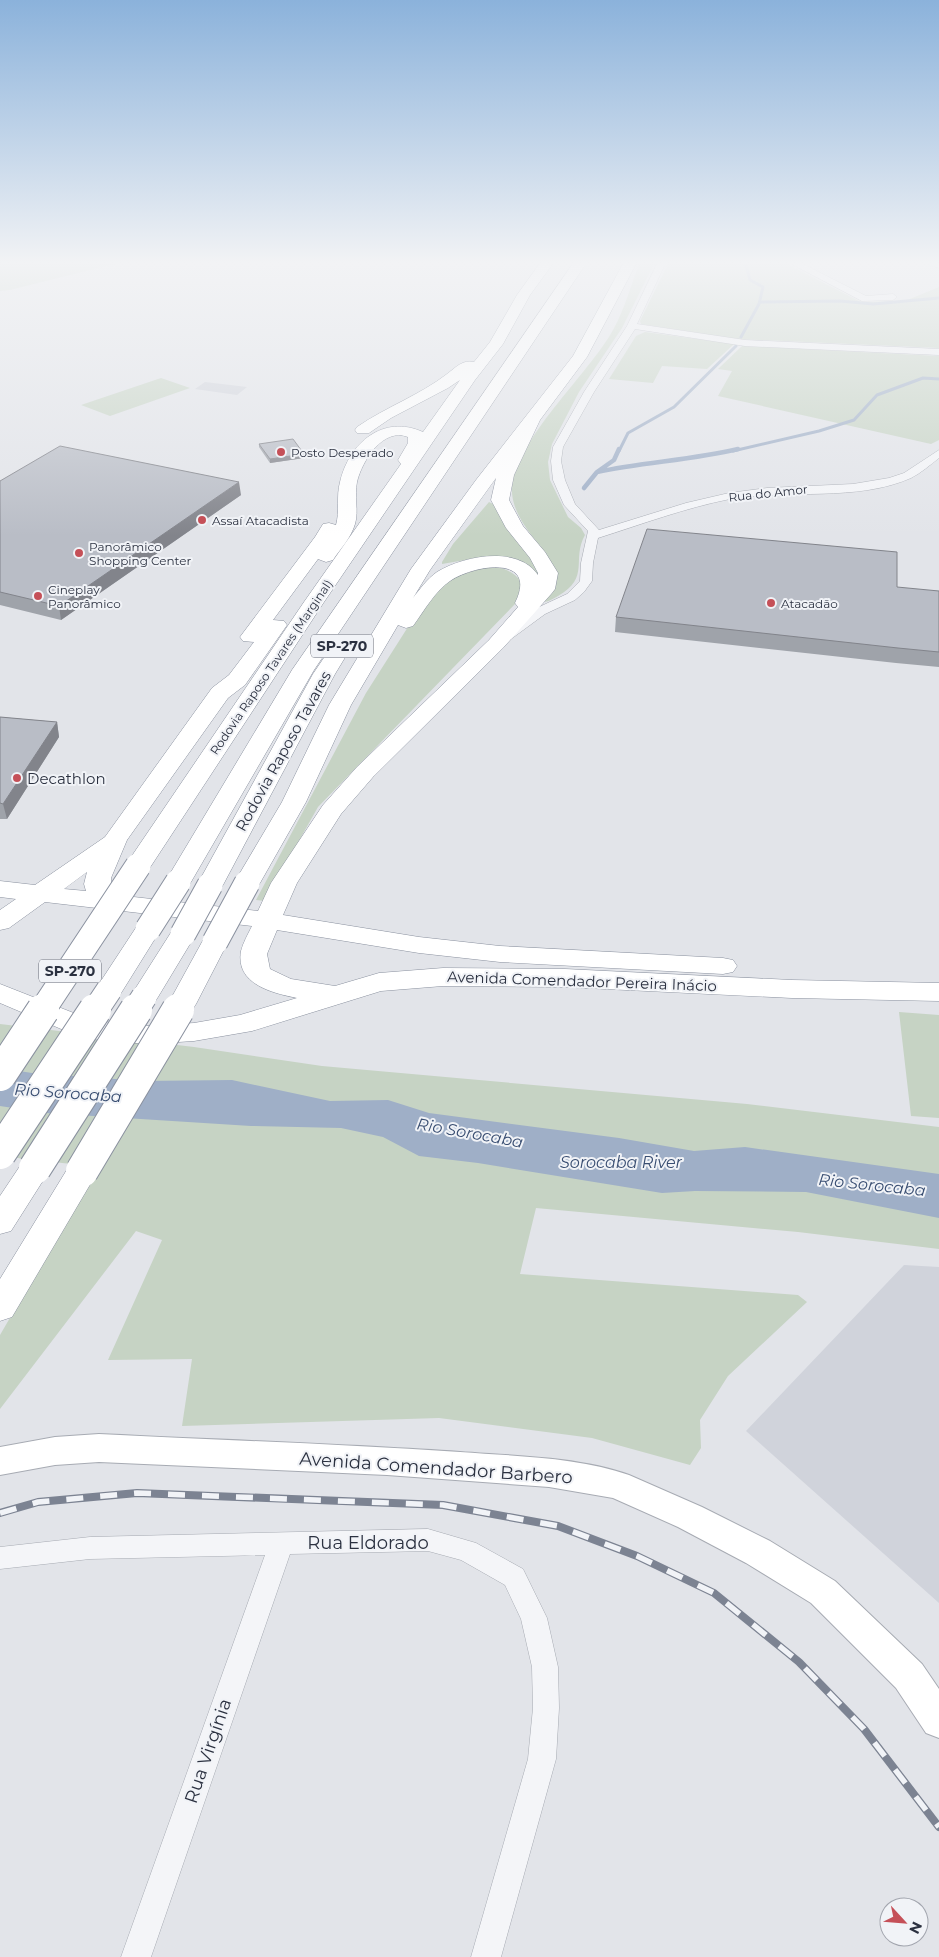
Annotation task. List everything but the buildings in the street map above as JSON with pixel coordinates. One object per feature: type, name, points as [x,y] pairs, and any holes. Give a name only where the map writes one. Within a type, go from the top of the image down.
[{"type":"highway","points":[[220,694],[219,679],[327,531],[333,512],[332,490],[336,471],[346,448],[360,432],[374,422],[443,385],[484,353]]},
{"type":"highway","name":"Rodovia Raposo Tavares (Marginal)","points":[[0,1075],[308,610],[469,378],[489,353]]},
{"type":"highway","name":"Rodovia Raposo Tavares","points":[[0,1153],[109,990],[178,882],[304,670],[518,353]]},
{"type":"highway","name":"Rodovia Raposo Tavares","points":[[0,1222],[144,997],[210,885],[324,674],[490,417],[534,353]]},
{"type":"highway","name":"SP-270","points":[[0,1308],[182,1004],[247,882],[294,802],[340,705],[421,569],[482,484],[582,353]]},
{"type":"highway","points":[[344,992],[300,991],[284,988],[269,982],[257,973],[254,954],[256,946],[284,883],[332,810],[365,772],[501,638],[545,589],[548,573],[538,556],[515,528],[500,500],[504,475],[532,421]]},
{"type":"highway","points":[[108,902],[98,890],[96,883],[115,840],[220,694],[237,680],[342,534],[347,519],[348,483],[359,457],[381,434],[398,430],[410,430],[417,434],[416,443],[375,516]]},
{"type":"highway","points":[[340,705],[441,578],[464,566],[481,562],[505,562],[522,569],[531,580],[531,594],[501,638]]},
{"type":"highway","points":[[0,922],[42,894],[115,840]]},
{"type":"highway","points":[[0,879],[35,878],[82,865]]},
{"type":"highway","points":[[284,883],[287,900],[296,912],[308,920],[338,932]]},
{"type":"highway","name":"Avenida Comendador Pereira Inácio","points":[[0,889],[266,920],[419,945],[500,954],[797,970],[939,972]]},
{"type":"highway","points":[[256,946],[284,937],[338,932]]},
{"type":"highway","name":"Avenida Comendador Pereira Inácio","points":[[0,993],[90,1030],[147,1035],[194,1032],[242,1024],[379,982],[443,977],[565,978],[792,989],[939,992]]},
{"type":"main road","name":"Avenida Comendador Barbero","points":[[0,1461],[55,1451],[109,1449],[396,1462],[548,1473],[617,1485],[690,1517],[758,1552],[823,1592],[909,1676],[939,1720]]},
{"type":"street","points":[[501,638],[541,611],[571,597],[586,581],[587,563],[594,536],[592,527],[570,504],[559,480],[556,461],[558,447],[589,392],[614,353]]},
{"type":"street","name":"Rua do Amor","points":[[594,536],[700,502],[748,493],[864,486],[890,481],[907,475],[939,453]]},
{"type":"street","name":"Rua Eldorado","points":[[0,1558],[90,1548],[428,1540],[467,1551],[514,1577],[534,1618],[545,1667],[546,1708],[542,1759],[486,1957]]},
{"type":"street","name":"Rua Virgínia","points":[[136,1957],[281,1544]]},
{"type":"shaded area","points":[[205,382],[247,387],[237,395],[195,389]]},
{"type":"shaded area","points":[[904,1265],[939,1267],[939,1603],[746,1431]]},
{"type":"green space","points":[[597,353],[605,353],[579,392],[552,444],[548,462],[550,480],[568,517],[581,528],[585,535],[581,544],[579,568],[574,582],[568,589],[554,598],[540,602],[547,555],[530,534],[516,510],[512,493],[515,474],[523,453],[537,432]]},
{"type":"green space","points":[[625,353],[724,353],[707,369],[662,366],[653,383],[609,379]]},
{"type":"green space","points":[[734,353],[886,353],[939,356],[939,440],[931,444],[718,396],[732,371],[718,369]]},
{"type":"green space","points":[[161,378],[190,388],[110,416],[81,405]]},
{"type":"green space","points":[[489,502],[495,505],[522,542],[535,564],[540,581],[534,573],[471,559],[442,564],[453,544]]},
{"type":"green space","points":[[486,566],[506,570],[522,582],[516,603],[318,807],[265,901],[256,900],[366,693],[427,597],[447,580]]},
{"type":"green space","points":[[899,1012],[939,1015],[939,1118],[911,1116]]},
{"type":"green space","points":[[0,1024],[194,1047],[322,1066],[747,1104],[939,1127],[939,1249],[798,1232],[536,1208],[520,1274],[798,1295],[807,1302],[728,1376],[700,1420],[701,1448],[690,1465],[592,1438],[439,1418],[182,1426],[192,1359],[108,1360],[162,1240],[136,1231],[0,1409],[0,1335],[98,1167],[0,1156]]},
{"type":"water","name":"Sorocaba River","points":[[0,1068],[32,1073],[143,1081],[232,1080],[330,1101],[388,1100],[429,1113],[619,1138],[694,1151],[745,1147],[939,1174],[939,1218],[806,1192],[695,1191],[662,1193],[478,1163],[419,1156],[383,1137],[341,1128],[251,1126],[46,1113],[0,1106]]},
{"type":"waterway","points":[[619,451],[628,433],[674,407],[729,353]]},
{"type":"waterway","points":[[733,451],[819,431],[854,420],[877,395],[923,378],[939,379]]},
{"type":"waterway","points":[[597,472],[614,460],[619,449]]},
{"type":"waterway","points":[[597,472],[738,449]]},
{"type":"waterway","points":[[584,488],[597,472]]},
{"type":"railway","points":[[0,1513],[38,1502],[137,1493],[443,1505],[558,1526],[637,1556],[714,1593],[799,1662],[864,1729],[939,1827]]},
{"type":"place","name":"Posto Desperado","points":[[281,452]]},
{"type":"place","name":"Assaí Atacadista","points":[[202,520]]},
{"type":"place","name":"Panorâmico Shopping Center","points":[[79,553]]},
{"type":"place","name":"Cineplay Panorâmico","points":[[38,596]]},
{"type":"place","name":"Atacadão","points":[[771,603]]},
{"type":"place","name":"Decathlon","points":[[17,778]]},
{"type":"water label","name":"Rio Sorocaba","points":[[68,1093]]},
{"type":"water label","name":"Rio Sorocaba","points":[[470,1133]]},
{"type":"water label","name":"Rio Sorocaba","points":[[872,1185]]}]
